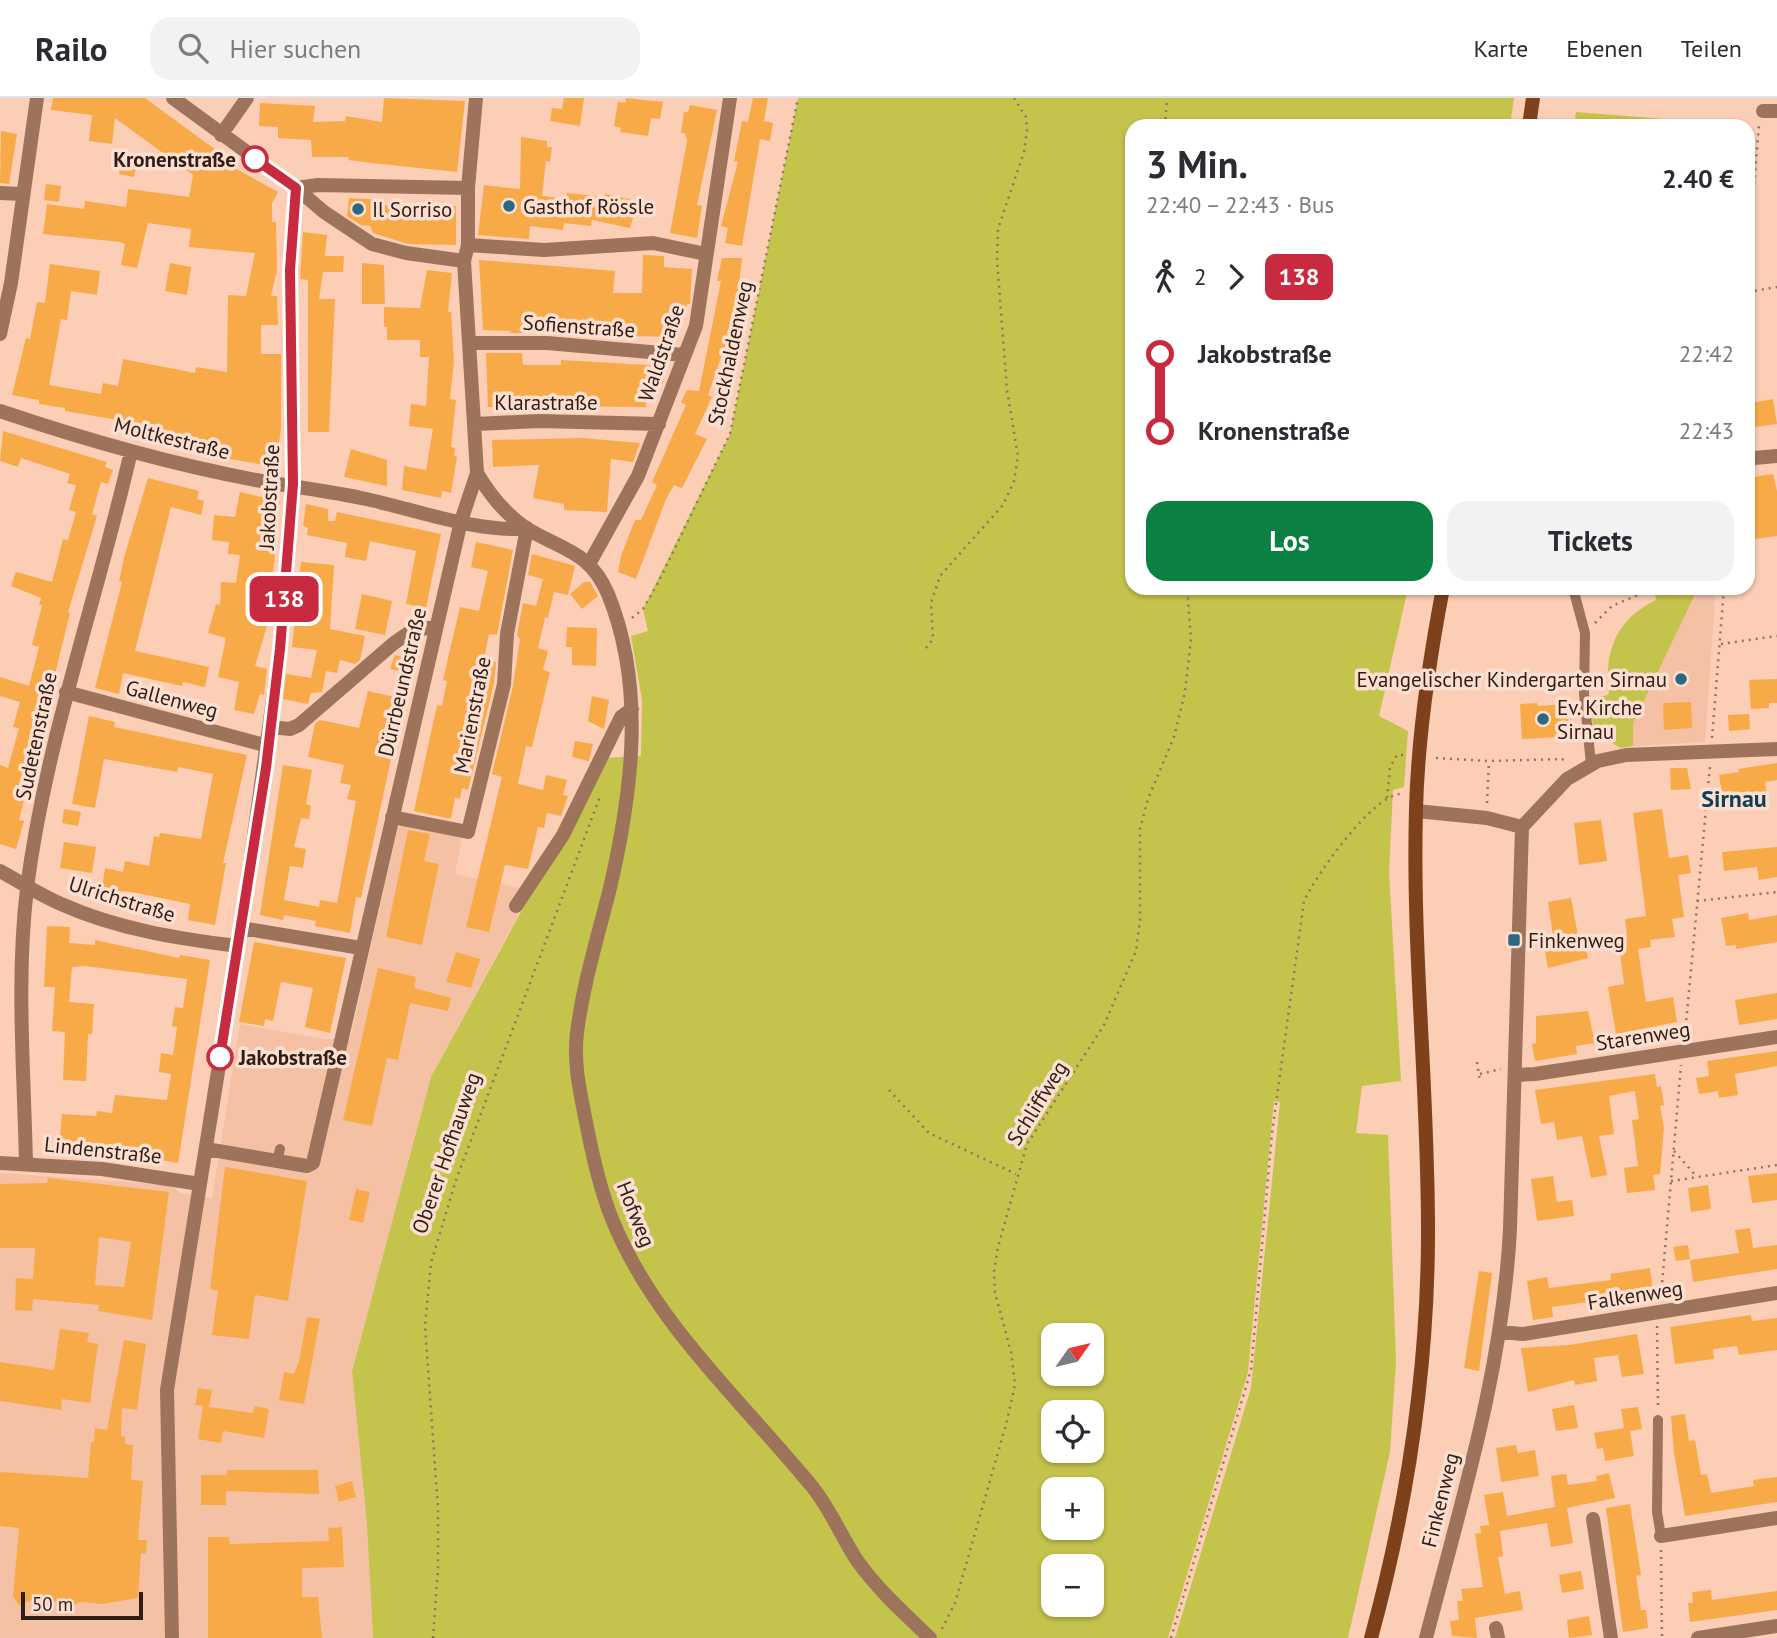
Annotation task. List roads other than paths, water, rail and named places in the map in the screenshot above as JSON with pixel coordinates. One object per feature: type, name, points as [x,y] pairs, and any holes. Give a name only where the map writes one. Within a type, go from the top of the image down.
[{"type":"main road","points":[[1530,119],[1533,98]]},
{"type":"main road","points":[[1371,1638],[1394,1550],[1411,1460],[1426,1308],[1428,1181],[1416,937],[1416,811],[1424,705],[1442,595]]},
{"type":"street","points":[[0,334],[11,283],[37,98]]},
{"type":"street","points":[[173,98],[296,188],[324,212],[372,244],[406,253],[464,261]]},
{"type":"street","points":[[221,135],[247,98]]},
{"type":"street","name":"Dürrbeundstraße","points":[[206,1149],[279,1155],[307,1166],[313,1163],[461,520],[477,473],[464,261],[468,245],[468,188],[476,98]]},
{"type":"street","name":"Waldstraße","points":[[589,564],[638,477],[698,317],[730,98]]},
{"type":"street","points":[[296,188],[318,185],[468,188]]},
{"type":"street","name":"Jakobstraße","points":[[172,1638],[167,1390],[241,928],[280,649],[293,484],[290,270],[296,188]]},
{"type":"street","points":[[0,193],[23,194]]},
{"type":"street","points":[[468,245],[544,250],[653,243],[706,254]]},
{"type":"street","name":"Sofienstraße","points":[[470,342],[547,343],[684,355]]},
{"type":"street","name":"Moltkestraße","points":[[0,411],[131,451],[254,480],[293,484],[500,530],[527,528]]},
{"type":"street","name":"Klarastraße","points":[[476,424],[539,421],[659,424]]},
{"type":"street","name":"Sudetenstraße","points":[[26,1163],[19,990],[28,886],[66,692],[131,451]]},
{"type":"street","points":[[1755,458],[1777,456]]},
{"type":"street","points":[[477,473],[497,504],[527,528],[568,547],[589,564]]},
{"type":"street","name":"Marienstraße","points":[[392,817],[468,832],[505,684],[507,634],[527,528]]},
{"type":"street","name":"Hofweg","points":[[589,564],[603,584],[617,623],[632,709],[632,740],[621,833],[583,997],[576,1051],[578,1082],[602,1189],[629,1256],[682,1335],[818,1493],[868,1574],[930,1638]]},
{"type":"street","points":[[270,727],[290,729],[299,725],[394,643],[410,632],[436,626]]},
{"type":"street","name":"Gallenweg","points":[[66,692],[268,746]]},
{"type":"street","points":[[516,906],[564,835],[622,715],[632,709]]},
{"type":"street","points":[[1416,811],[1486,818],[1522,827],[1556,789],[1591,764],[1626,755],[1777,749]]},
{"type":"street","name":"Finkenweg","points":[[1426,1638],[1485,1409],[1499,1332],[1509,1252],[1522,827]]},
{"type":"street","name":"Ulrichstraße","points":[[0,871],[65,906],[123,925],[184,939],[238,946]]},
{"type":"street","points":[[241,928],[361,948]]},
{"type":"street","name":"Starenweg","points":[[1515,1071],[1535,1074],[1777,1037]]},
{"type":"street","name":"Lindenstraße","points":[[0,1163],[120,1171],[200,1184]]},
{"type":"street","name":"Falkenweg","points":[[1499,1332],[1523,1334],[1777,1293]]},
{"type":"street","points":[[1661,1536],[1777,1518]]},
{"type":"street","points":[[1593,1519],[1611,1638]]},
{"type":"street","points":[[1698,1638],[1731,1636],[1777,1626]]},
{"type":"lane","points":[[1575,595],[1585,633],[1584,694],[1591,764]]},
{"type":"lane","points":[[1658,1420],[1657,1512],[1661,1536]]},
{"type":"place","name":"Kronenstraße","points":[[255,159]]},
{"type":"place","name":"Gasthof Rössle","points":[[509,206]]},
{"type":"place","name":"Il Sorriso","points":[[358,209]]},
{"type":"place","name":"Evangelischer Kindergarten Sirnau","points":[[1681,679]]},
{"type":"place","name":"Ev. Kirche Sirnau","points":[[1543,719]]},
{"type":"place","name":"Finkenweg","points":[[1514,940]]},
{"type":"place","name":"Jakobstraße","points":[[220,1057]]},
{"type":"district","name":"Sirnau","points":[[1734,798]]}]
